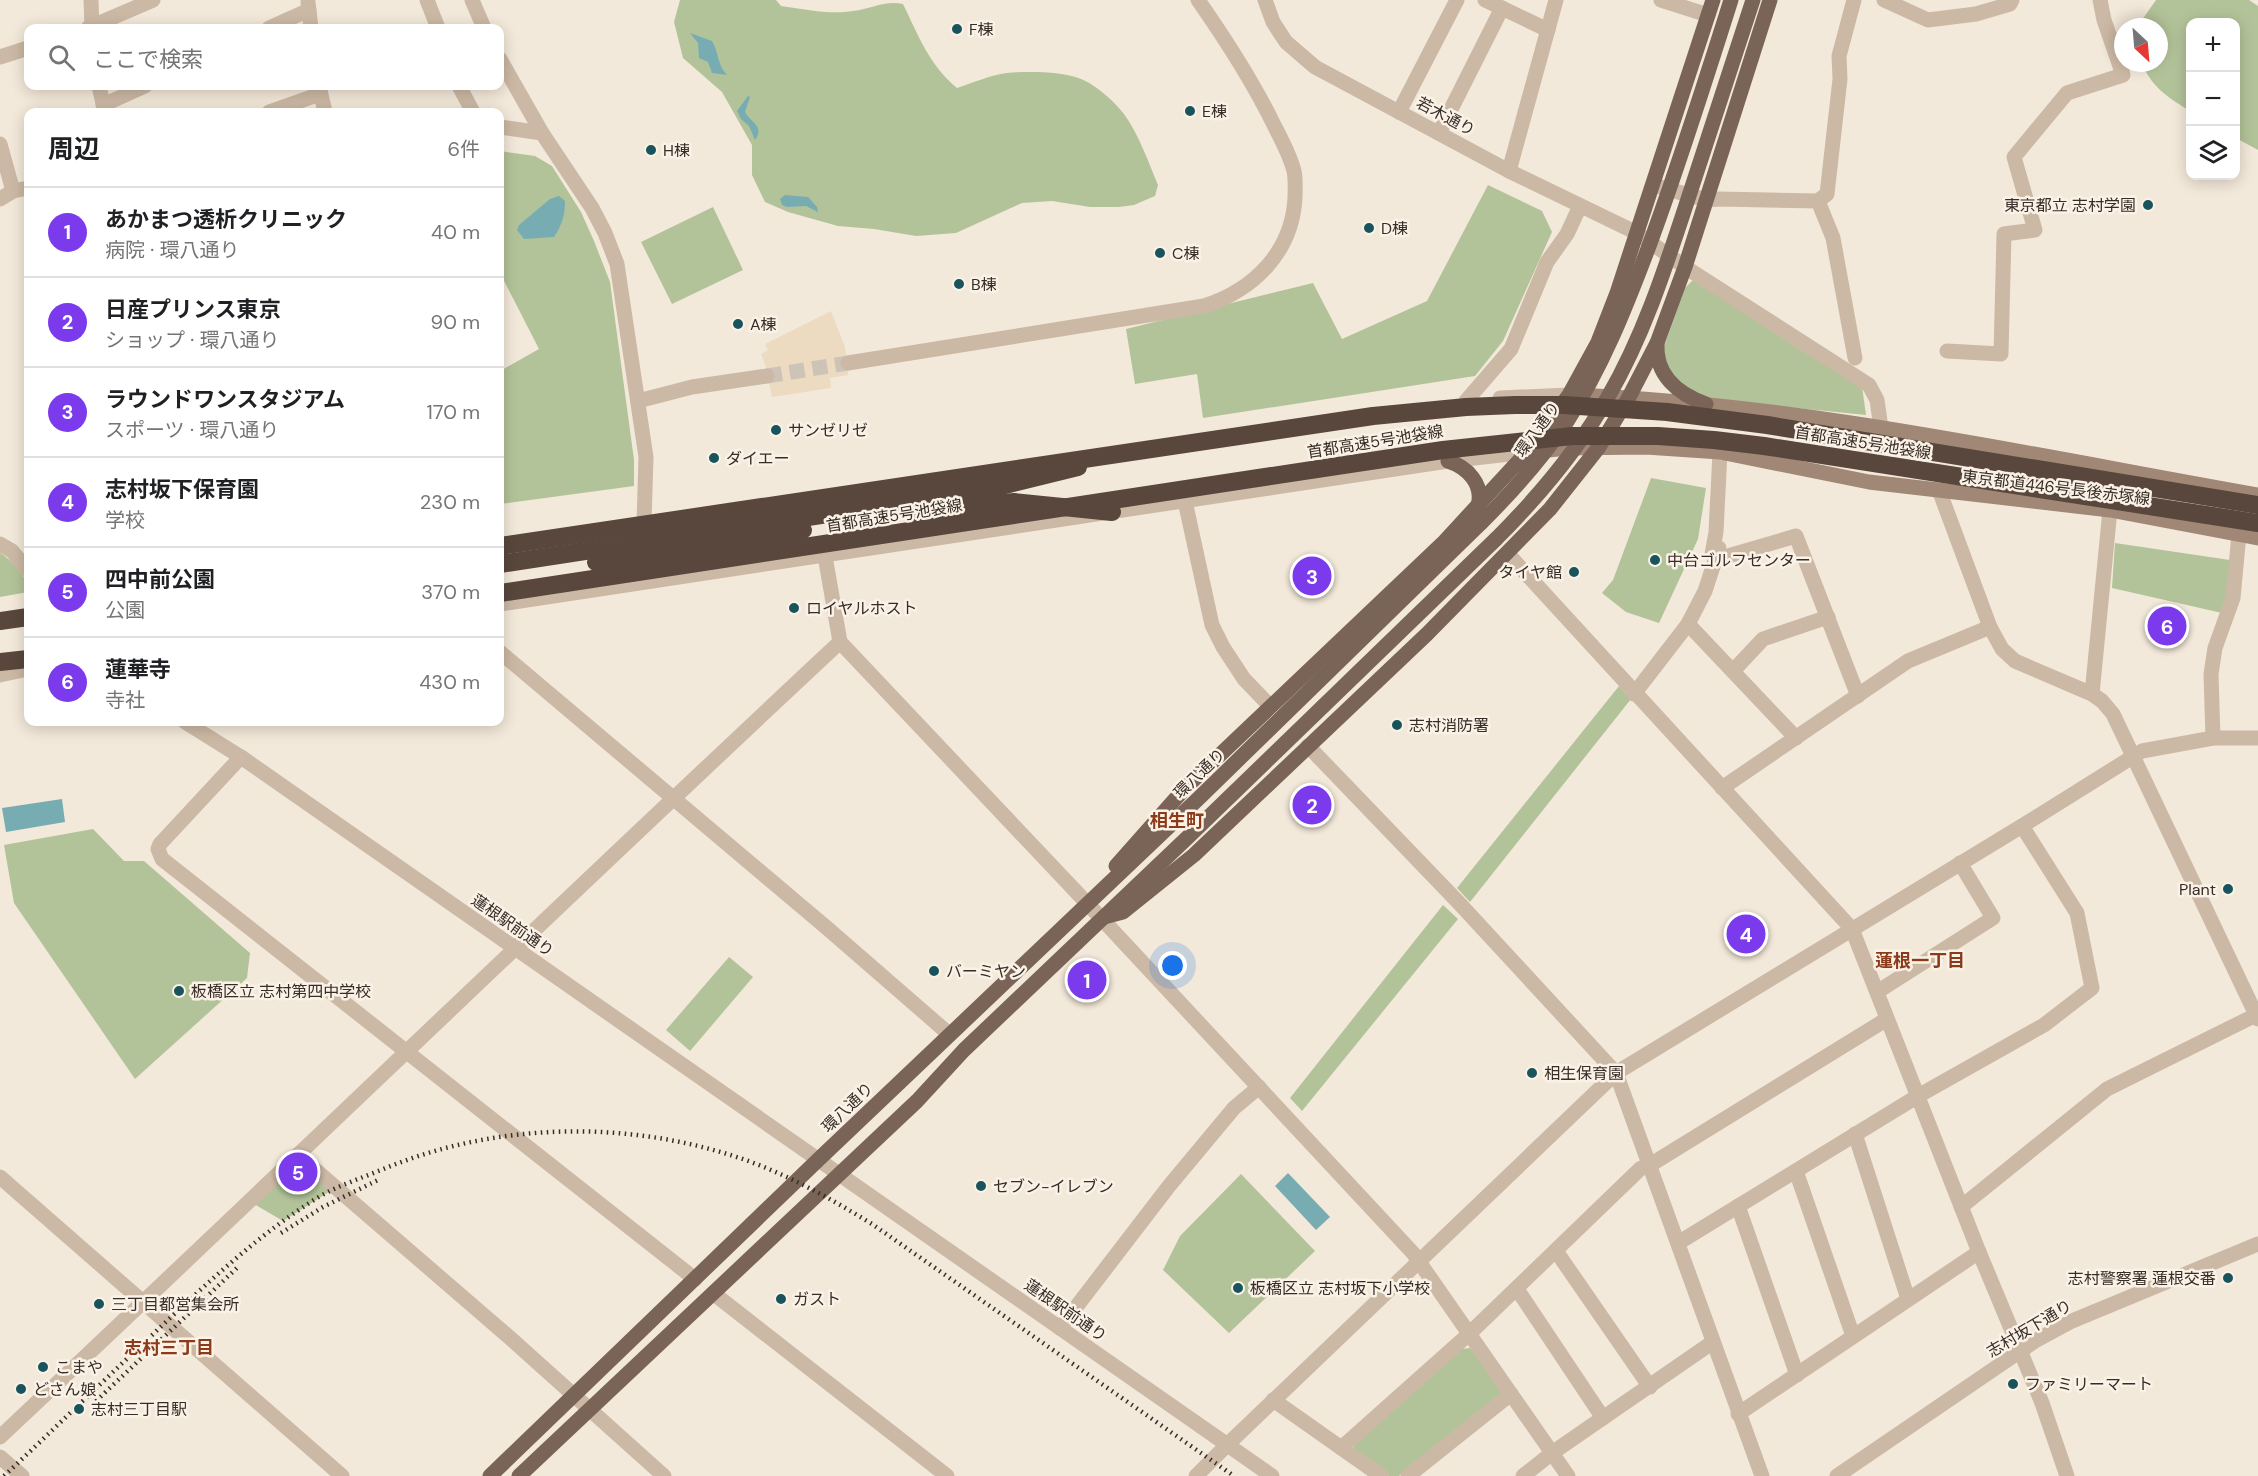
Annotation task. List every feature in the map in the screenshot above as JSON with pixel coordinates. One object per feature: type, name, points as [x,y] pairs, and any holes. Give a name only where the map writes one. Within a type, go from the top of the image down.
[{"type":"highway","name":"首都高速5号池袋線","points":[[504,544],[1373,416],[1515,405],[1619,408],[1767,425],[2258,505]]},
{"type":"highway","name":"首都高速5号池袋線","points":[[504,592],[1443,450],[1572,436],[1658,436],[1764,446],[2258,523]]},
{"type":"highway","points":[[504,575],[867,514],[986,490],[1115,458]]},
{"type":"highway","points":[[504,563],[867,514],[1014,502],[1112,512]]},
{"type":"highway","points":[[0,621],[24,615]]},
{"type":"highway","points":[[0,631],[24,629]]},
{"type":"highway","points":[[3,666],[24,659]]},
{"type":"main road","name":"環八通り","points":[[490,1476],[949,1034],[1200,797],[1508,495],[1539,460],[1566,422],[1612,340],[1630,297],[1675,175],[1731,0]]},
{"type":"main road","points":[[519,1476],[917,1101],[964,1050],[1188,837],[1524,510],[1556,473],[1592,424],[1609,396],[1652,304],[1753,0]]},
{"type":"main road","points":[[1101,918],[1123,912],[1194,855],[1508,554],[1550,509],[1599,447],[1629,397],[1657,343],[1685,267],[1770,0]]},
{"type":"main road","points":[[1090,901],[1100,884],[1186,787],[1443,543],[1527,452],[1569,395],[1598,342],[1638,233],[1711,7]]},
{"type":"main road","points":[[1657,343],[1658,363],[1669,381],[1686,395],[1706,404]]},
{"type":"main road","name":"東京都道446号長後赤塚線","points":[[1569,395],[1629,397],[1706,404],[1881,428],[2258,495]]},
{"type":"main road","name":"東京都道446号長後赤塚線","points":[[1527,452],[1599,447],[1646,447],[1720,452],[1869,482],[2110,510],[2258,537]]},
{"type":"main road","points":[[1448,461],[1462,467],[1474,480],[1480,494],[1478,506]]},
{"type":"street","points":[[91,0],[91,24]]},
{"type":"street","points":[[100,24],[153,0]]},
{"type":"street","points":[[427,0],[436,24]]},
{"type":"street","points":[[472,0],[482,24]]},
{"type":"street","points":[[848,363],[1204,306],[1236,293],[1264,271],[1278,252],[1289,231],[1294,205],[1294,171],[1286,150],[1242,64],[1198,0]]},
{"type":"street","name":"若木通り","points":[[1265,0],[1286,42],[1316,67],[1509,171],[1638,233],[1685,267],[1869,385],[1877,400],[1881,428]]},
{"type":"street","points":[[1399,112],[1457,0]]},
{"type":"street","points":[[1485,0],[1548,30]]},
{"type":"street","points":[[1509,171],[1556,0]]},
{"type":"street","points":[[1661,0],[1711,7]]},
{"type":"street","points":[[1653,185],[1707,200],[1818,201],[1827,195],[1840,80],[1839,56],[1854,0]]},
{"type":"street","points":[[1884,0],[1928,20],[1976,14],[2010,4],[2012,0]]},
{"type":"street","points":[[1947,351],[2001,354],[2004,234],[2035,230],[2014,157],[2067,93],[2123,75],[2104,20],[2100,0]]},
{"type":"street","points":[[276,24],[309,5],[311,24]]},
{"type":"street","points":[[1439,133],[1502,8]]},
{"type":"street","points":[[0,57],[24,49]]},
{"type":"street","points":[[504,66],[542,133],[592,208],[605,233],[616,264],[646,457],[644,523]]},
{"type":"street","points":[[100,90],[104,108]]},
{"type":"street","points":[[106,108],[138,90]]},
{"type":"street","points":[[278,108],[320,90],[324,108]]},
{"type":"street","points":[[461,90],[471,108]]},
{"type":"street","points":[[504,128],[542,133]]},
{"type":"street","points":[[0,144],[14,192]]},
{"type":"street","points":[[1818,201],[1833,238],[1855,358]]},
{"type":"street","points":[[1467,401],[1511,349],[1547,262],[1567,234],[1580,206]]},
{"type":"street","points":[[638,401],[692,387],[767,376]]},
{"type":"street","points":[[504,544],[814,496],[1115,458],[1467,401],[1569,395]]},
{"type":"street","points":[[504,603],[1448,461],[1527,452]]},
{"type":"street","points":[[1720,452],[1716,532],[1712,554],[1717,557],[1728,556],[1796,536],[1858,696]]},
{"type":"street","points":[[1939,490],[1990,627],[2002,649],[2015,661],[2091,694],[2102,701],[2114,714],[2258,1016],[2107,1089],[1961,1207]]},
{"type":"street","points":[[1185,501],[1212,625],[1244,679],[1270,706]]},
{"type":"street","points":[[1634,694],[1688,624],[1705,591],[1724,533],[1727,504]]},
{"type":"street","points":[[2091,694],[2110,510]]},
{"type":"street","points":[[2213,738],[2211,674],[2215,648],[2234,598],[2239,534]]},
{"type":"street","points":[[0,544],[12,551],[24,565]]},
{"type":"street","points":[[1508,554],[1852,929],[1979,1252],[2042,1403],[2066,1476]]},
{"type":"street","points":[[825,556],[840,642],[1090,901],[1101,918],[1419,1262],[1568,1476]]},
{"type":"street","points":[[0,615],[24,614]]},
{"type":"street","points":[[1733,671],[1763,639],[1828,617]]},
{"type":"street","points":[[1688,624],[1796,738]]},
{"type":"street","points":[[1722,788],[1908,661],[1990,627]]},
{"type":"street","points":[[0,1437],[840,642]]},
{"type":"street","points":[[504,655],[949,1034]]},
{"type":"street","points":[[3,666],[24,669]]},
{"type":"street","name":"蓮根駅前通り","points":[[191,726],[241,757],[1272,1476]]},
{"type":"street","points":[[1196,1476],[1616,1073],[2142,751],[2213,738],[2258,738]]},
{"type":"street","points":[[1308,746],[1459,903],[1616,1073],[1762,1476]]},
{"type":"street","points":[[241,757],[160,844],[159,855],[162,859],[695,1279]]},
{"type":"street","points":[[1678,1242],[1918,1096],[2044,1025],[2092,988],[2076,913],[2022,826]]},
{"type":"street","points":[[1877,992],[1993,918],[1960,863]]},
{"type":"street","points":[[1341,1448],[1470,1333],[1641,1168],[1650,1165],[1887,1019]]},
{"type":"street","points":[[1060,1328],[1168,1186],[1234,1108],[1259,1087]]},
{"type":"street","points":[[1855,1134],[1908,1299]]},
{"type":"street","points":[[298,1155],[509,1337],[664,1476]]},
{"type":"street","points":[[1796,1171],[1853,1336]]},
{"type":"street","points":[[0,1177],[342,1476]]},
{"type":"street","points":[[1738,1206],[1797,1375]]},
{"type":"street","name":"志村坂下通り","points":[[1837,1476],[2021,1351],[2072,1321],[2258,1244]]},
{"type":"street","points":[[1556,1251],[1650,1387]]},
{"type":"street","points":[[1738,1414],[1979,1252]]},
{"type":"street","points":[[1517,1289],[1603,1418]]},
{"type":"street","points":[[713,1293],[947,1476]]},
{"type":"street","points":[[1523,1476],[1552,1453],[1713,1342]]},
{"type":"street","points":[[1408,1476],[1511,1394]]},
{"type":"street","points":[[1273,1400],[1382,1476]]},
{"type":"street","points":[[0,1457],[22,1476]]},
{"type":"green space","points":[[680,0],[776,0],[781,6],[835,12],[860,10],[890,3],[903,4],[932,60],[957,88],[1001,74],[1034,72],[1073,76],[1099,89],[1124,114],[1143,148],[1158,185],[1155,196],[1134,205],[1119,207],[1090,207],[1052,201],[1022,203],[956,233],[916,236],[838,226],[788,212],[765,202],[752,175],[752,145],[722,92],[683,58],[674,22]]},
{"type":"green space","points":[[2156,0],[2249,0],[2258,6],[2258,150],[2240,140],[2240,18],[2186,18],[2186,108],[2156,85],[2146,72],[2168,72],[2168,18],[2143,18]]},
{"type":"green space","points":[[504,152],[535,156],[552,166],[581,212],[610,282],[634,460],[634,486],[504,503],[504,369],[539,349],[504,281]]},
{"type":"green space","points":[[1488,185],[1542,211],[1552,232],[1503,341],[1475,376],[1203,418],[1197,374],[1135,384],[1126,329],[1313,283],[1342,339],[1427,301]]},
{"type":"green space","points":[[713,207],[743,270],[672,304],[641,242]]},
{"type":"green space","points":[[1693,280],[1862,386],[1866,415],[1706,399],[1676,384],[1661,355],[1685,288]]},
{"type":"green space","name":"中台ゴルフセンター","points":[[1651,478],[1706,488],[1698,539],[1659,623],[1626,612],[1602,593],[1613,580]]},
{"type":"green space","points":[[2115,543],[2230,560],[2229,597],[2222,613],[2112,588]]},
{"type":"green space","points":[[0,553],[10,560],[24,578],[24,593],[0,597]]},
{"type":"green space","points":[[1619,686],[1631,699],[1470,902],[1457,888]]},
{"type":"green space","points":[[93,829],[124,861],[144,861],[250,953],[247,978],[135,1079],[14,903],[4,845]]},
{"type":"green space","points":[[1443,905],[1458,919],[1302,1111],[1290,1098]]},
{"type":"green space","points":[[729,957],[753,977],[690,1051],[666,1030]]},
{"type":"green space","points":[[298,1155],[335,1188],[283,1221],[249,1201]]},
{"type":"green space","points":[[1241,1174],[1315,1251],[1229,1333],[1163,1270],[1180,1236]]},
{"type":"green space","points":[[1470,1348],[1502,1391],[1500,1400],[1399,1476],[1389,1476],[1354,1452],[1354,1444],[1461,1349]]},
{"type":"shaded area","points":[[831,311],[845,347],[848,375],[830,378],[831,388],[772,397],[761,354],[768,350],[765,344]]},
{"type":"water","points":[[690,33],[712,41],[721,67],[727,75],[712,73],[708,62],[699,58],[698,43]]},
{"type":"water","points":[[748,96],[750,97],[745,112],[758,128],[755,140],[749,126],[741,119],[737,111]]},
{"type":"water","points":[[785,195],[808,197],[817,207],[818,212],[806,206],[782,205],[780,199]]},
{"type":"water","points":[[559,196],[565,201],[564,211],[561,224],[554,237],[524,239],[517,230],[519,225],[550,199]]},
{"type":"water","points":[[62,799],[65,822],[6,832],[2,808]]},
{"type":"water","points":[[1288,1173],[1330,1217],[1316,1230],[1275,1186]]},
{"type":"tunnel","points":[[767,376],[848,363]]},
{"type":"railway","points":[[4,1476],[210,1281],[272,1229],[317,1198],[348,1183],[425,1154],[471,1142],[518,1135],[565,1132],[613,1133],[660,1138],[706,1148],[751,1162],[813,1190],[872,1224],[1234,1476]]},
{"type":"railway","points":[[281,1233],[323,1207],[378,1180]]},
{"type":"railway","points":[[96,1401],[238,1267]]},
{"type":"place","name":"F棟","points":[[957,29]]},
{"type":"place","name":"E棟","points":[[1190,111]]},
{"type":"place","name":"H棟","points":[[651,150]]},
{"type":"place","name":"東京都立 志村学園","points":[[2148,205]]},
{"type":"place","name":"D棟","points":[[1369,228]]},
{"type":"place","name":"C棟","points":[[1160,253]]},
{"type":"place","name":"B棟","points":[[959,284]]},
{"type":"place","name":"A棟","points":[[738,324]]},
{"type":"place","name":"サンゼリゼ","points":[[776,430]]},
{"type":"place","name":"ダイエー","points":[[714,458]]},
{"type":"place","name":"中台ゴルフセンター","points":[[1655,560]]},
{"type":"place","name":"タイヤ館","points":[[1574,572]]},
{"type":"place","name":"ラウンドワンスタジアム","points":[[1312,576]]},
{"type":"place","name":"ロイヤルホスト","points":[[794,608]]},
{"type":"place","name":"蓮華寺","points":[[2167,626]]},
{"type":"place","name":"志村消防署","points":[[1397,725]]},
{"type":"place","name":"日産プリンス東京","points":[[1312,805]]},
{"type":"place","name":"Plant","points":[[2228,889]]},
{"type":"place","name":"志村坂下保育園","points":[[1746,934]]},
{"type":"place","name":"バーミヤン","points":[[934,971]]},
{"type":"place","name":"あかまつ透析クリニック","points":[[1087,980]]},
{"type":"place","name":"板橋区立 志村第四中学校","points":[[179,991]]},
{"type":"place","name":"相生保育園","points":[[1532,1073]]},
{"type":"place","name":"四中前公園","points":[[298,1172]]},
{"type":"place","name":"セブン-イレブン","points":[[981,1186]]},
{"type":"place","name":"志村警察署 蓮根交番","points":[[2228,1278]]},
{"type":"place","name":"板橋区立 志村坂下小学校","points":[[1238,1288]]},
{"type":"place","name":"ガスト","points":[[781,1299]]},
{"type":"place","name":"三丁目都営集会所","points":[[99,1304]]},
{"type":"place","name":"こまや","points":[[43,1367]]},
{"type":"place","name":"ファミリーマート","points":[[2013,1384]]},
{"type":"place","name":"どさん娘","points":[[21,1389]]},
{"type":"place","name":"志村三丁目駅","points":[[79,1409]]},
{"type":"district","name":"相生町","points":[[1177,821]]},
{"type":"district","name":"蓮根一丁目","points":[[1920,961]]},
{"type":"district","name":"志村三丁目","points":[[169,1348]]}]
